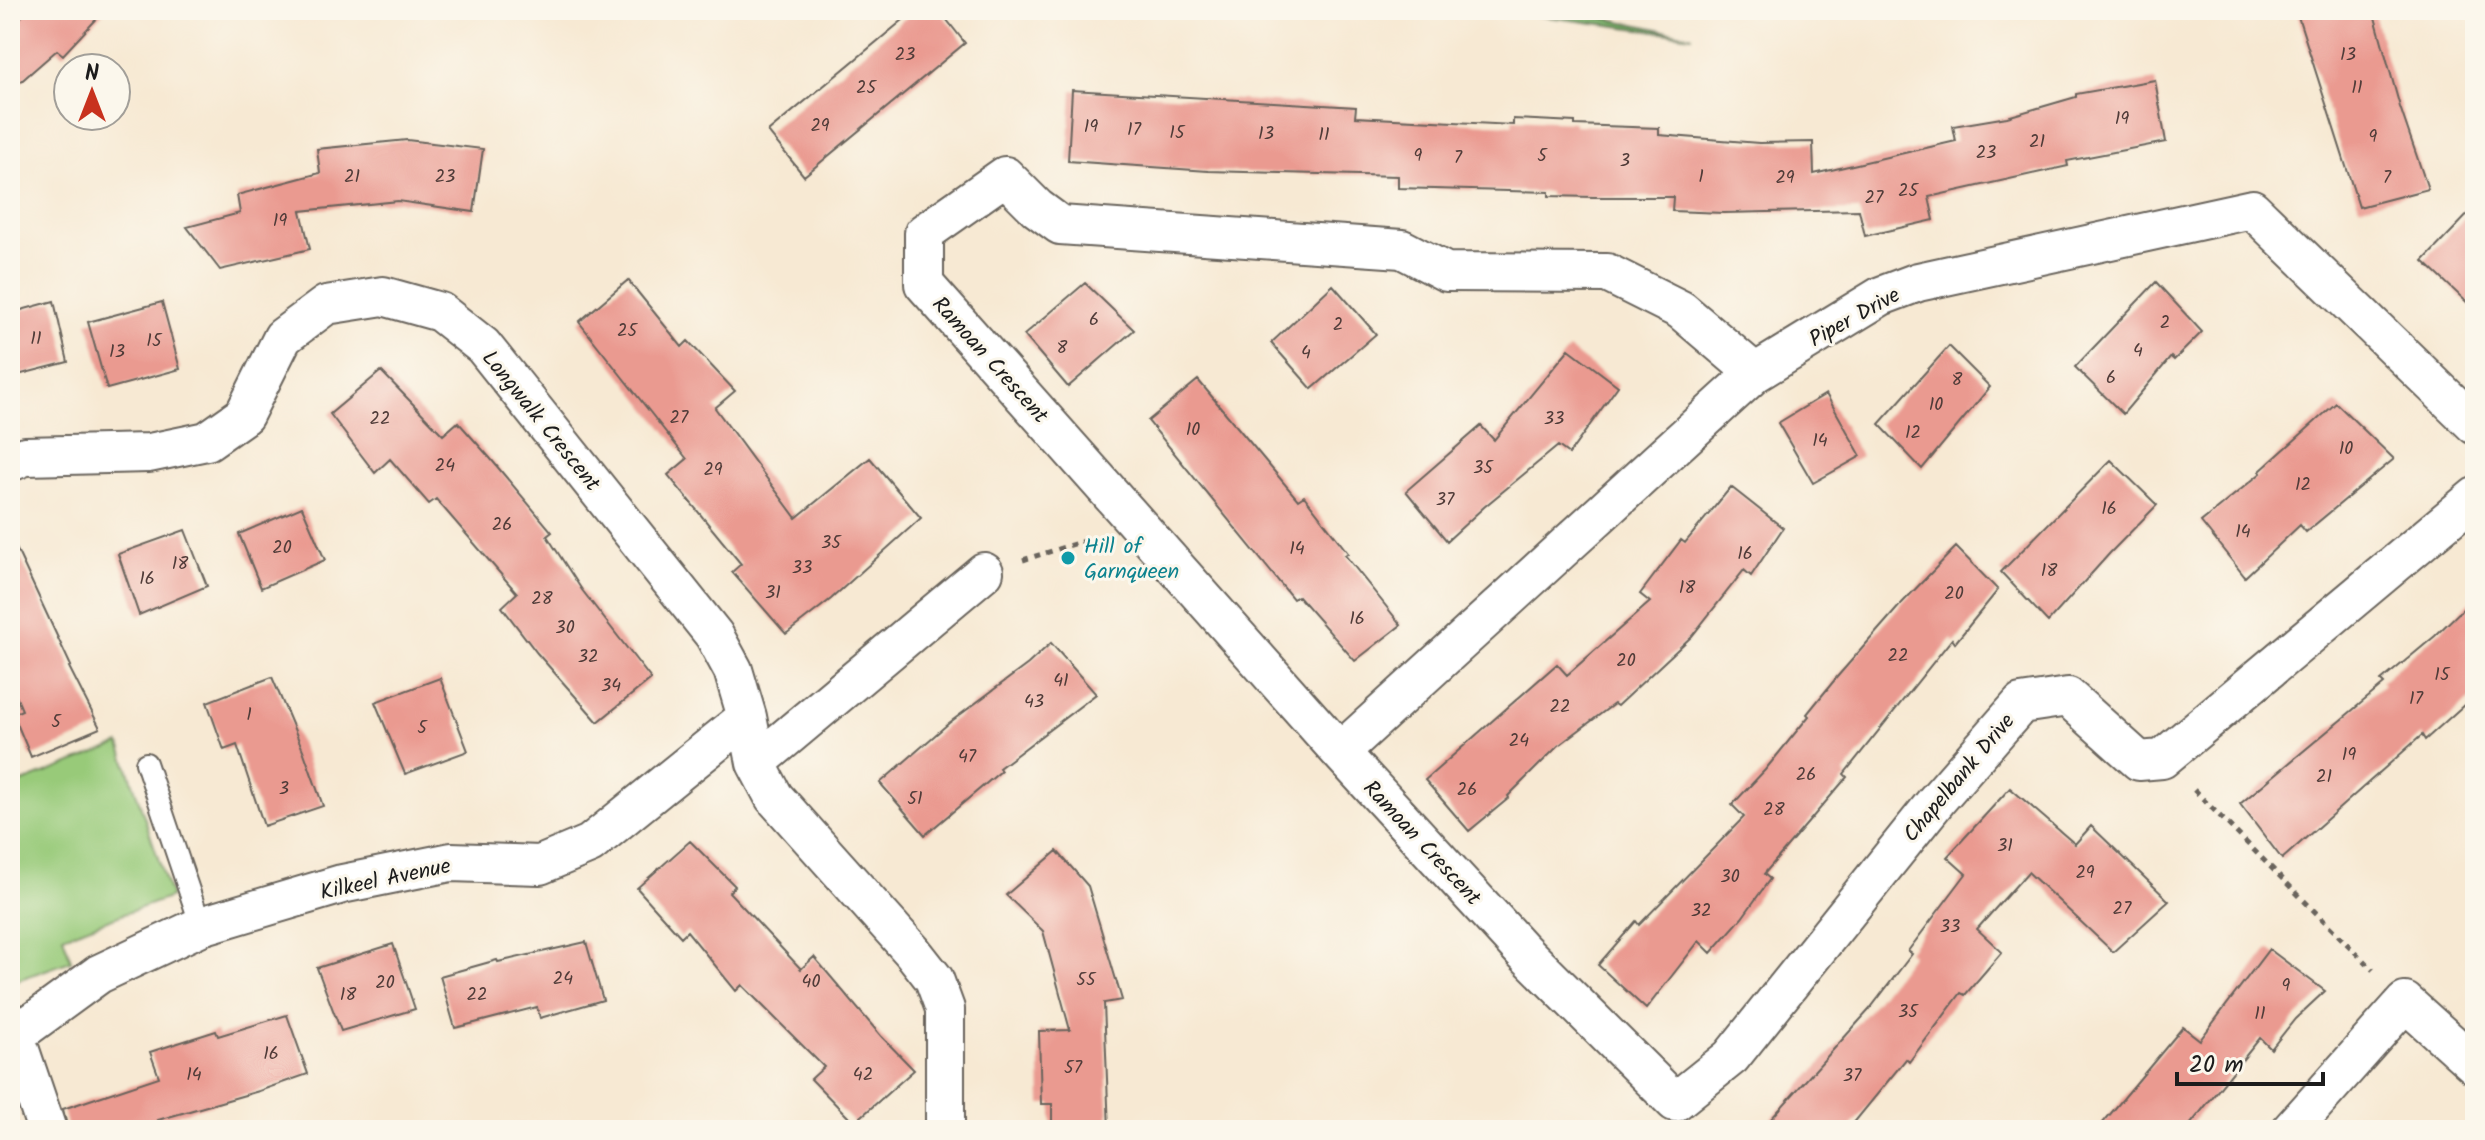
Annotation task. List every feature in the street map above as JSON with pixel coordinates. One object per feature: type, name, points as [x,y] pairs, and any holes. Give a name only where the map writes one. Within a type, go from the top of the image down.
[{"type":"street","name":"Ramoan Crescent","points":[[1675,1102],[1522,950],[1340,752],[924,284],[924,233],[1005,176],[1037,208],[1060,225],[1402,249],[1446,272],[1607,273],[1681,310],[1755,373]]},
{"type":"street","name":"Piper Drive","points":[[1340,752],[1755,373],[1881,296],[1918,282],[2252,209],[2475,425]]},
{"type":"street","name":"Longwalk Crescent","points":[[10,462],[25,456],[149,453],[207,441],[244,415],[283,337],[326,305],[383,296],[440,312],[483,346],[714,635],[733,670],[756,763],[774,797],[934,979],[945,1009],[945,1130]]},
{"type":"street","points":[[2162,759],[2475,497]]},
{"type":"street","points":[[756,763],[984,572]]},
{"type":"street","name":"Chapelbank Drive","points":[[1675,1102],[1731,1057],[1937,800],[2021,704],[2068,697],[2139,761],[2162,759]]},
{"type":"street","name":"Kilkeel Avenue","points":[[12,1032],[99,974],[201,926],[342,884],[451,862],[540,865],[590,844],[747,717]]},
{"type":"street","points":[[2291,1130],[2405,1002],[2475,1065]]},
{"type":"street","points":[[12,1032],[47,1130]]},
{"type":"lane","points":[[146,763],[201,926]]},
{"type":"path","points":[[984,572],[1137,524]]},
{"type":"path","points":[[2162,759],[2405,1002]]},
{"type":"green space","points":[[1494,10],[1565,10],[1693,36]]},
{"type":"green space","points":[[120,744],[171,897],[63,936],[71,961],[12,982],[10,787]]},
{"type":"building","points":[[16,10],[105,10],[66,52],[52,52],[10,91],[10,28],[22,16]]},
{"type":"building","points":[[915,10],[939,10],[965,43],[804,176],[768,132]]},
{"type":"building","points":[[2296,10],[2373,10],[2400,107],[2428,189],[2359,207]]},
{"type":"building","points":[[2155,80],[2166,142],[2067,161],[2068,166],[1929,197],[1934,220],[1865,236],[1859,210],[1672,211],[1673,197],[1549,196],[1549,192],[1398,188],[1398,176],[1208,171],[1068,161],[1072,90],[1356,107],[1355,117],[1513,125],[1513,119],[1575,122],[1575,125],[1659,128],[1659,135],[1759,143],[1813,142],[1814,174],[1956,141],[1953,126],[2007,117],[2076,97],[2076,94]]},
{"type":"building","points":[[407,140],[483,149],[474,212],[398,201],[301,211],[310,249],[220,270],[187,227],[240,213],[237,195],[320,173],[317,149]]},
{"type":"building","points":[[2475,207],[2475,310],[2423,261]]},
{"type":"building","points":[[628,280],[682,347],[688,341],[735,391],[715,408],[796,518],[870,458],[921,518],[831,599],[786,634],[732,572],[741,564],[668,475],[687,459],[579,322]]},
{"type":"building","points":[[2156,282],[2202,332],[2174,360],[2171,357],[2123,414],[2075,367]]},
{"type":"building","points":[[1085,283],[1134,330],[1068,387],[1024,335]]},
{"type":"building","points":[[1333,285],[1376,334],[1312,389],[1271,343]]},
{"type":"building","points":[[54,301],[68,362],[10,377],[10,313]]},
{"type":"building","points":[[162,302],[180,369],[107,389],[88,322]]},
{"type":"building","points":[[1949,346],[1990,387],[1922,469],[1879,424]]},
{"type":"building","points":[[1569,349],[1618,386],[1569,454],[1558,446],[1447,541],[1406,491],[1481,426],[1494,440]]},
{"type":"building","points":[[381,371],[443,435],[458,422],[490,458],[552,532],[547,536],[582,590],[651,679],[598,722],[537,653],[502,607],[517,593],[436,499],[429,504],[390,459],[375,473],[330,414]]},
{"type":"building","points":[[1198,380],[1298,500],[1304,496],[1348,553],[1345,555],[1401,625],[1355,661],[1298,596],[1293,599],[1148,421]]},
{"type":"building","points":[[1826,394],[1861,456],[1813,483],[1778,423]]},
{"type":"building","points":[[2336,403],[2394,459],[2306,532],[2300,525],[2245,577],[2201,522],[2261,473]]},
{"type":"building","points":[[2111,460],[2157,505],[2048,622],[2001,572]]},
{"type":"building","points":[[1731,487],[1783,528],[1751,576],[1744,570],[1692,636],[1617,706],[1614,704],[1558,746],[1509,798],[1469,831],[1425,780],[1557,664],[1567,675],[1650,602],[1640,594],[1681,540],[1685,543]]},
{"type":"building","points":[[302,507],[325,560],[261,588],[239,534]]},
{"type":"building","points":[[185,530],[207,586],[139,615],[118,554]]},
{"type":"building","points":[[10,535],[100,728],[31,757],[13,714],[22,710],[10,682]]},
{"type":"building","points":[[1956,547],[1998,590],[1955,643],[1952,639],[1844,774],[1847,777],[1764,874],[1770,879],[1742,918],[1711,953],[1699,941],[1646,1009],[1598,965],[1636,921],[1639,925],[1744,817],[1732,805],[1765,770],[1837,677]]},
{"type":"building","points":[[2475,597],[2475,695],[2425,740],[2422,735],[2282,859],[2240,804],[2384,684],[2381,681],[2435,636]]},
{"type":"building","points":[[1051,643],[1096,694],[999,768],[1001,771],[925,835],[880,783],[949,723]]},
{"type":"building","points":[[272,677],[323,806],[264,826],[237,745],[224,750],[207,702]]},
{"type":"building","points":[[440,678],[468,751],[405,774],[375,702]]},
{"type":"building","points":[[2010,788],[2075,844],[2091,826],[2169,901],[2113,952],[2028,872],[1977,929],[2002,952],[1965,995],[1961,993],[1909,1062],[1906,1059],[1848,1130],[1761,1130],[1869,1010],[1912,954],[1908,951],[1966,874],[1947,857]]},
{"type":"building","points":[[690,841],[735,886],[729,892],[801,969],[814,957],[914,1070],[854,1123],[811,1079],[824,1067],[742,985],[736,991],[687,931],[681,937],[637,888]]},
{"type":"building","points":[[1057,851],[1088,886],[1122,1000],[1104,1003],[1109,1130],[1052,1130],[1052,1104],[1041,1104],[1039,1031],[1070,1030],[1043,931],[1006,895]]},
{"type":"building","points":[[586,942],[603,1000],[540,1018],[537,1007],[455,1028],[440,976],[497,960]]},
{"type":"building","points":[[393,944],[415,1009],[341,1031],[317,968]]},
{"type":"building","points":[[2269,949],[2325,991],[2295,1019],[2271,1049],[2260,1038],[2186,1130],[2097,1130],[2183,1027],[2200,1040]]},
{"type":"building","points":[[287,1015],[308,1074],[158,1120],[161,1130],[68,1130],[63,1109],[159,1077],[150,1052],[216,1031],[218,1036]]},
{"type":"place","name":"Hill of Garnqueen","points":[[1068,558]]}]
